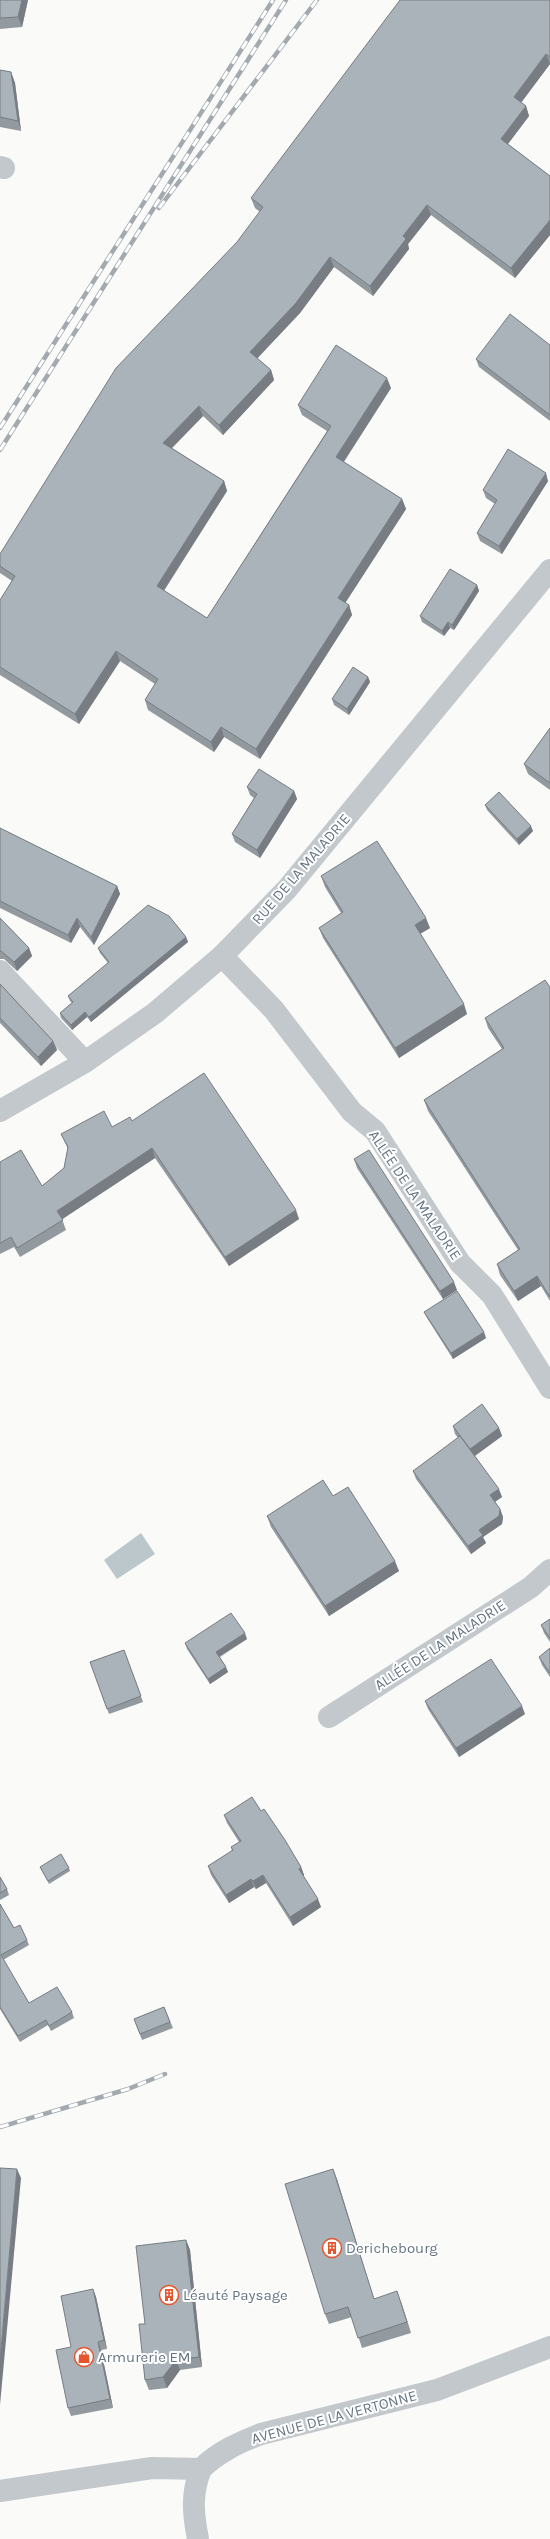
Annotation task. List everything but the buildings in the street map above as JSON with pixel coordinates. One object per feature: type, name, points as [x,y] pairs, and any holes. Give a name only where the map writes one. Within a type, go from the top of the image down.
[{"type":"street","name":"RUE DE LA MALADRIE","points":[[0,1111],[85,1062],[155,1013],[222,956],[287,889],[550,570]]},
{"type":"street","name":"ALLÉE DE LA MALADRIE","points":[[222,956],[274,1010],[352,1112],[375,1131],[460,1263],[492,1295],[550,1388]]},
{"type":"street","points":[[0,971],[85,1062]]},
{"type":"street","name":"ALLÉE DE LA MALADRIE","points":[[328,1717],[530,1587],[550,1570]]},
{"type":"street","name":"AVENUE DE LA VERTONNE","points":[[201,2469],[214,2457],[238,2443],[261,2434],[437,2390],[550,2347]]},
{"type":"street","points":[[0,2491],[152,2468],[201,2469],[194,2495],[193,2515],[198,2539]]},
{"type":"shaded area","points":[[141,1533],[155,1554],[117,1579],[104,1560]]},
{"type":"railway","points":[[0,428],[273,0]]},
{"type":"railway","points":[[0,450],[286,0]]},
{"type":"railway","points":[[159,208],[317,0]]},
{"type":"railway","points":[[0,2127],[128,2089],[165,2074]]},
{"type":"place","name":"Derichebourg","points":[[332,2248]]},
{"type":"place","name":"Léauté Paysage","points":[[169,2295]]},
{"type":"place","name":"Armurerie EM","points":[[84,2357]]}]
